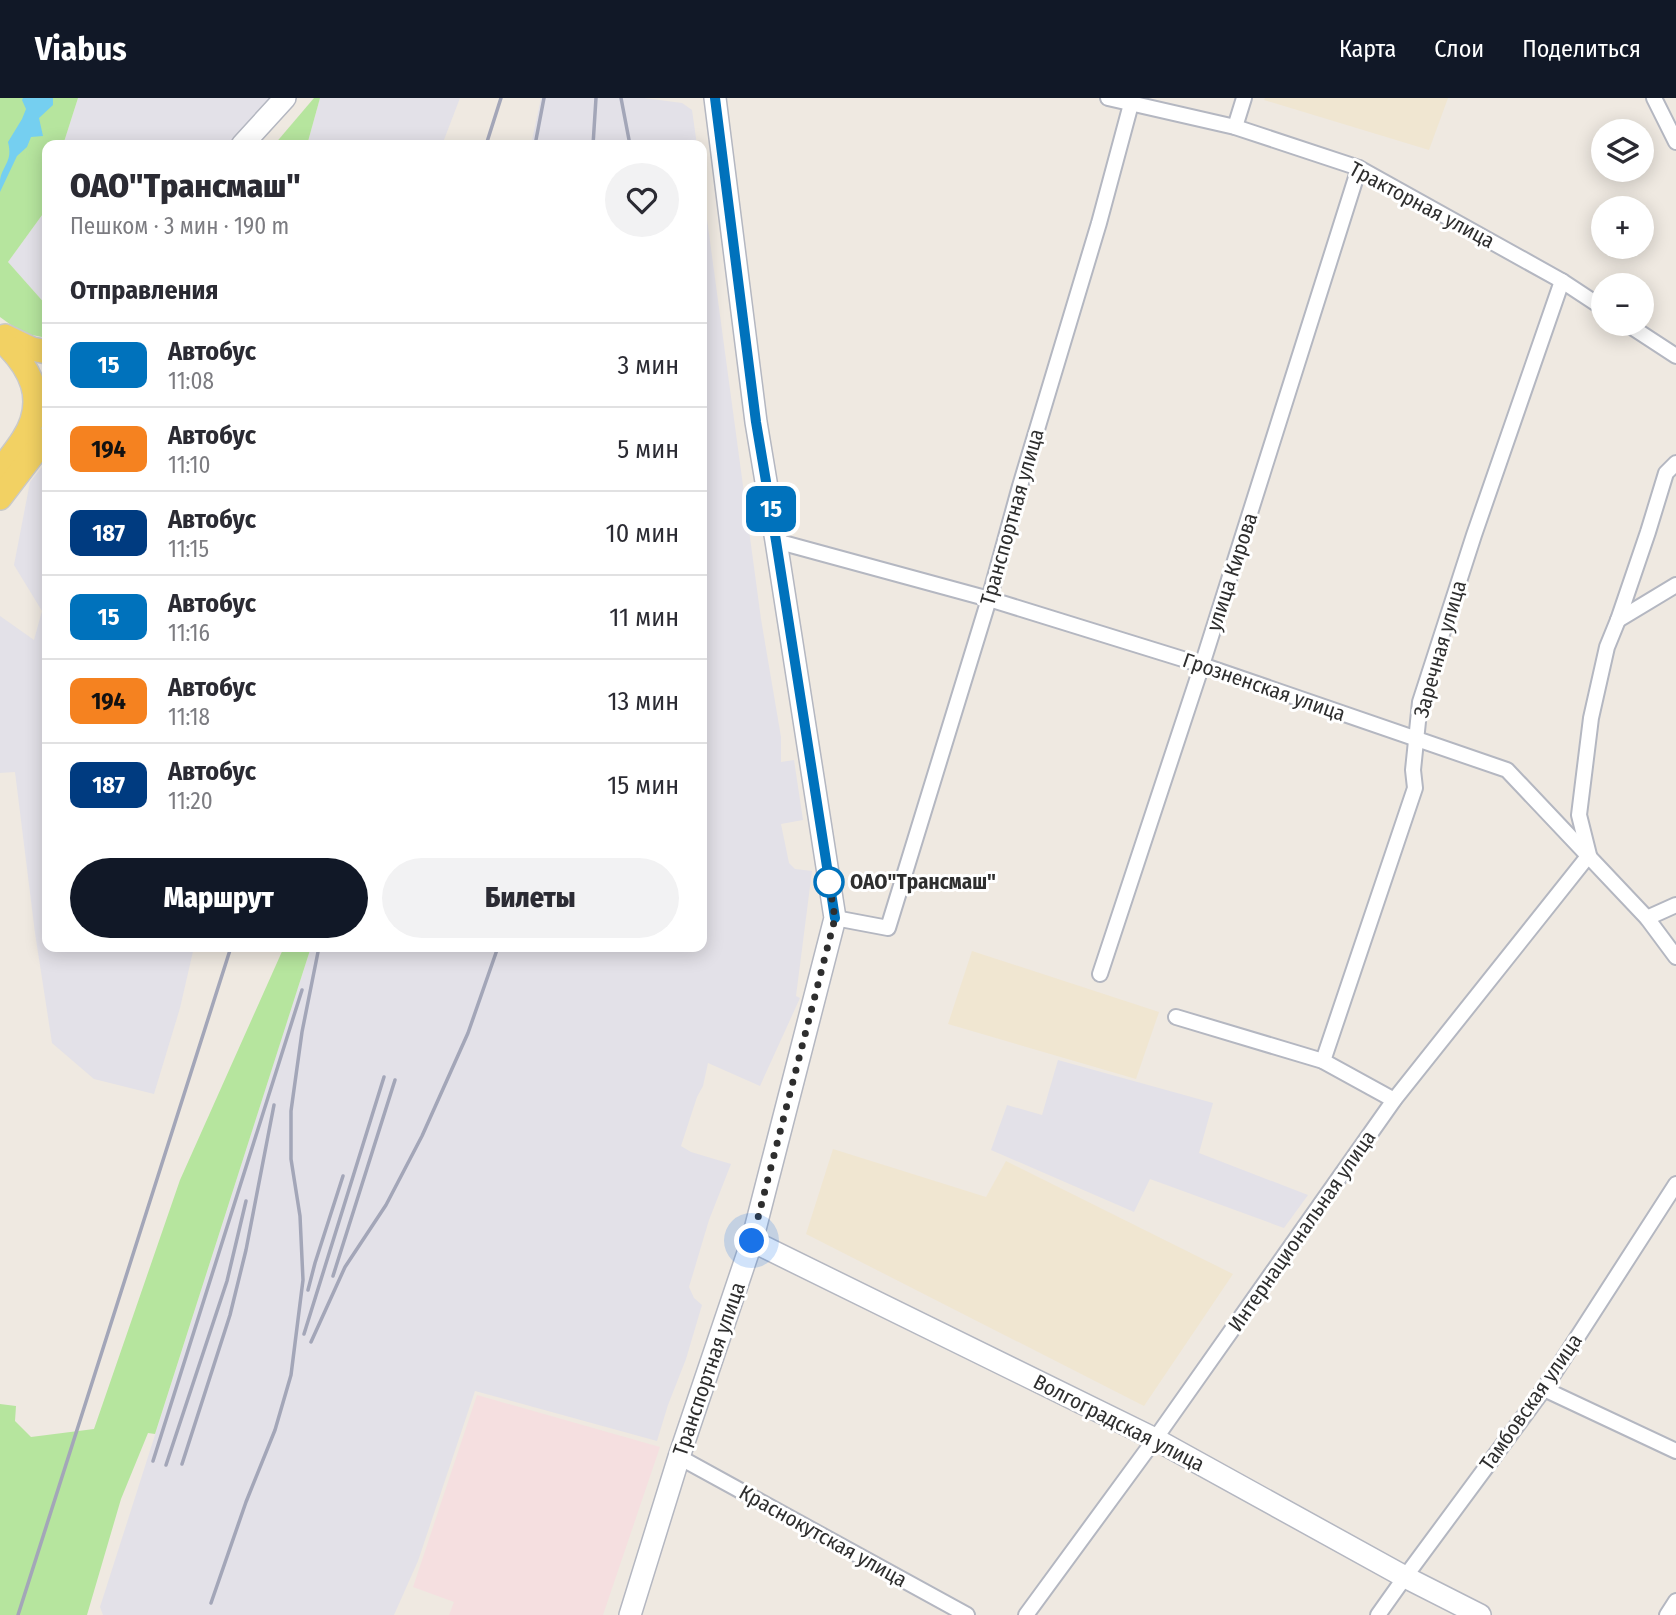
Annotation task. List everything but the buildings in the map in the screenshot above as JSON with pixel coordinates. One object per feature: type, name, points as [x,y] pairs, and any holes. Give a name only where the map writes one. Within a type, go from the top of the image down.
[{"type":"main road","points":[[0,333],[32,349],[42,351]]},
{"type":"main road","points":[[0,340],[25,367],[42,407]]},
{"type":"main road","points":[[42,369],[36,382],[42,407]]},
{"type":"main road","points":[[0,470],[24,437],[34,412],[42,407]]},
{"type":"main road","points":[[0,498],[42,444]]},
{"type":"street","points":[[247,140],[285,98]]},
{"type":"street","points":[[715,98],[756,422],[835,918]]},
{"type":"street","name":"Тракторная улица","points":[[1108,98],[1235,127],[1359,168],[1562,281],[1591,300]]},
{"type":"street","points":[[1235,127],[1244,98]]},
{"type":"street","points":[[1654,98],[1676,142]]},
{"type":"street","name":"Транспортная улица","points":[[630,1615],[679,1457],[752,1241],[835,918],[888,928],[989,599],[1131,104]]},
{"type":"street","name":"улица Кирова","points":[[1100,974],[1202,665],[1359,168]]},
{"type":"street","name":"Заречная улица","points":[[1323,1061],[1415,788],[1413,770],[1420,702],[1474,535],[1562,281]]},
{"type":"street","points":[[1645,336],[1676,356]]},
{"type":"street","points":[[1589,855],[1579,815],[1591,719],[1604,659],[1666,473],[1676,463]]},
{"type":"street","name":"Грозненская улица","points":[[776,541],[989,599],[1202,665],[1507,770],[1647,918],[1676,957]]},
{"type":"street","points":[[1618,620],[1676,585]]},
{"type":"street","name":"Интернациональная улица","points":[[1026,1615],[1155,1439],[1394,1100],[1589,855]]},
{"type":"street","points":[[1647,918],[1676,905]]},
{"type":"street","points":[[1177,1017],[1323,1061],[1394,1100]]},
{"type":"street","name":"Тамбовская улица","points":[[1378,1615],[1544,1389],[1676,1184]]},
{"type":"street","name":"Волгоградская улица","points":[[752,1241],[1155,1439],[1405,1577],[1480,1615]]},
{"type":"street","points":[[1544,1389],[1676,1451]]},
{"type":"street","name":"Краснокутская улица","points":[[679,1457],[967,1615]]},
{"type":"street","points":[[1667,1615],[1676,1601]]},
{"type":"shaded area","points":[[78,98],[275,98],[236,140],[65,140]]},
{"type":"shaded area","points":[[320,98],[460,98],[444,140],[308,140]]},
{"type":"shaded area","points":[[541,98],[644,98],[682,103],[692,110],[696,140],[532,140]]},
{"type":"shaded area","points":[[1448,98],[1429,150],[1264,100]]},
{"type":"shaded area","points":[[42,215],[42,300],[8,262]]},
{"type":"shaded area","points":[[707,219],[761,619],[781,737],[781,762],[794,760],[803,820],[781,824],[789,863],[795,869],[812,871],[796,996],[800,998],[760,1086],[708,1063],[703,1086],[681,1146],[691,1152],[731,1164],[709,1220],[689,1287],[694,1298],[702,1305],[657,1441],[475,1391],[418,1561],[394,1615],[103,1615],[100,1607],[309,952],[707,952]]},
{"type":"shaded area","points":[[42,467],[42,611],[14,565],[30,482]]},
{"type":"shaded area","points":[[42,611],[42,952],[193,952],[180,1008],[154,1094],[94,1079],[52,1043],[15,772],[0,773],[0,616],[34,640]]},
{"type":"shaded area","points":[[972,951],[1159,1012],[1136,1079],[948,1024]]},
{"type":"shaded area","points":[[1058,1060],[1213,1103],[1199,1153],[1308,1195],[1284,1228],[1150,1179],[1134,1212],[991,1150],[1007,1105],[1042,1115]]},
{"type":"shaded area","points":[[833,1149],[986,1197],[1006,1161],[1233,1274],[1144,1406],[806,1234]]},
{"type":"shaded area","points":[[477,1395],[660,1447],[603,1615],[449,1615],[454,1602],[413,1587]]},
{"type":"green space","points":[[0,98],[78,98],[65,140],[42,140],[42,215],[8,262],[42,300],[42,337],[22,333],[0,317]]},
{"type":"green space","points":[[314,98],[320,98],[308,140],[278,140]]},
{"type":"green space","points":[[282,952],[309,952],[155,1434],[148,1433],[121,1499],[87,1615],[0,1615],[0,1404],[16,1406],[15,1421],[31,1437],[94,1429],[180,1180]]},
{"type":"water","points":[[23,98],[53,98],[53,105],[39,118],[43,136],[31,137],[27,147],[17,156],[0,192],[1,175],[9,154],[8,142],[26,109]]},
{"type":"railway","points":[[488,140],[501,98]]},
{"type":"railway","points":[[536,140],[544,98]]},
{"type":"railway","points":[[593,140],[596,98]]},
{"type":"railway","points":[[621,98],[629,140]]},
{"type":"railway","points":[[18,1615],[229,952]]},
{"type":"railway","points":[[211,1603],[246,1502],[275,1430],[291,1375],[303,1280],[300,1216],[291,1159],[291,1111],[302,1032],[318,952]]},
{"type":"railway","points":[[311,1342],[345,1267],[386,1205],[422,1136],[468,1033],[496,952]]},
{"type":"railway","points":[[153,1461],[302,990]]},
{"type":"railway","points":[[304,1334],[384,1077]]},
{"type":"railway","points":[[333,1276],[395,1080]]},
{"type":"railway","points":[[182,1464],[230,1315],[246,1250],[274,1105]]},
{"type":"railway","points":[[308,1290],[343,1176]]},
{"type":"railway","points":[[166,1465],[227,1281],[246,1201]]},
{"type":"bus line","name":"15","points":[[715,98],[756,422],[835,918]]},
{"type":"place","name":"ОАО\"Трансмаш\"","points":[[829,882]]},
{"type":"route","points":[[752,1241],[835,918],[829,882]]}]
